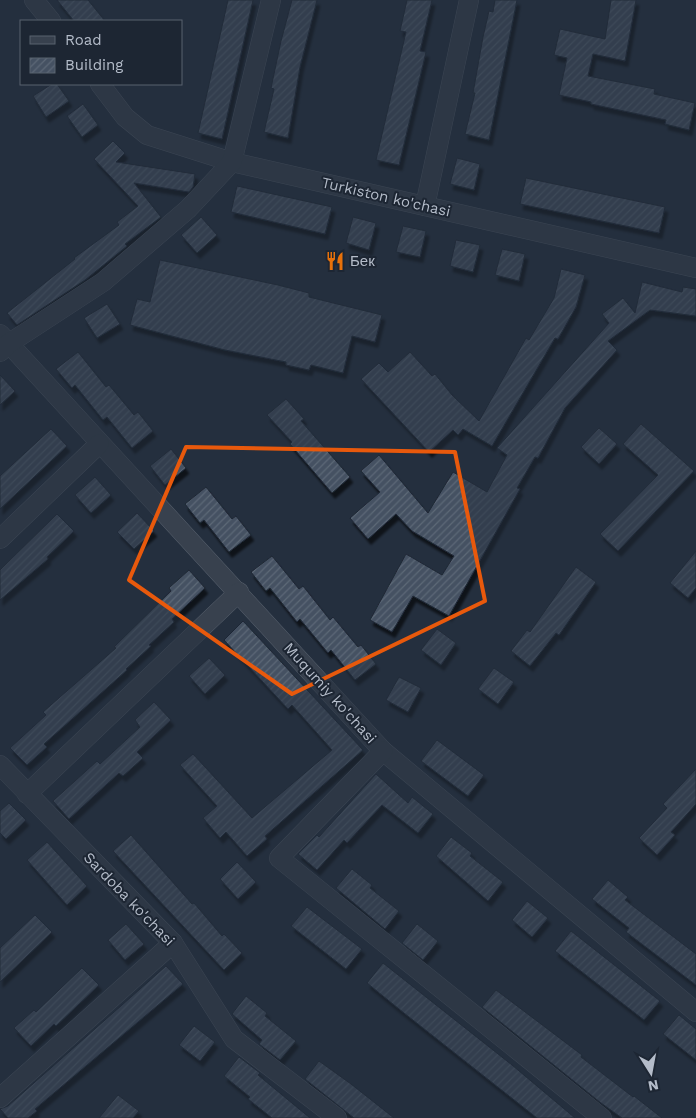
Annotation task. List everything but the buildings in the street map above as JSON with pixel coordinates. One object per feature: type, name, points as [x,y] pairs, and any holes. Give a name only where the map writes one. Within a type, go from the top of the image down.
[{"type":"street","points":[[34,0],[50,20]]},
{"type":"street","points":[[3,343],[103,282],[188,209],[232,162],[271,0]]},
{"type":"street","points":[[425,206],[469,0]]},
{"type":"street","name":"Turkiston ko'chasi","points":[[101,85],[125,117],[147,135],[232,162],[696,268]]},
{"type":"street","name":"Muqumiy ko'chasi","points":[[3,343],[239,592],[383,751],[696,1012]]},
{"type":"street","points":[[0,539],[99,444]]},
{"type":"street","points":[[27,794],[239,592]]},
{"type":"street","points":[[383,751],[279,858],[602,1118]]},
{"type":"street","name":"Sardoba ko'chasi","points":[[0,765],[173,943],[234,1039],[338,1118]]},
{"type":"street","points":[[0,1098],[173,943]]},
{"type":"highlighted area","points":[[186,447],[455,452],[485,601],[292,694],[129,580]]},
{"type":"place","name":"Бек","points":[[335,261]]}]
